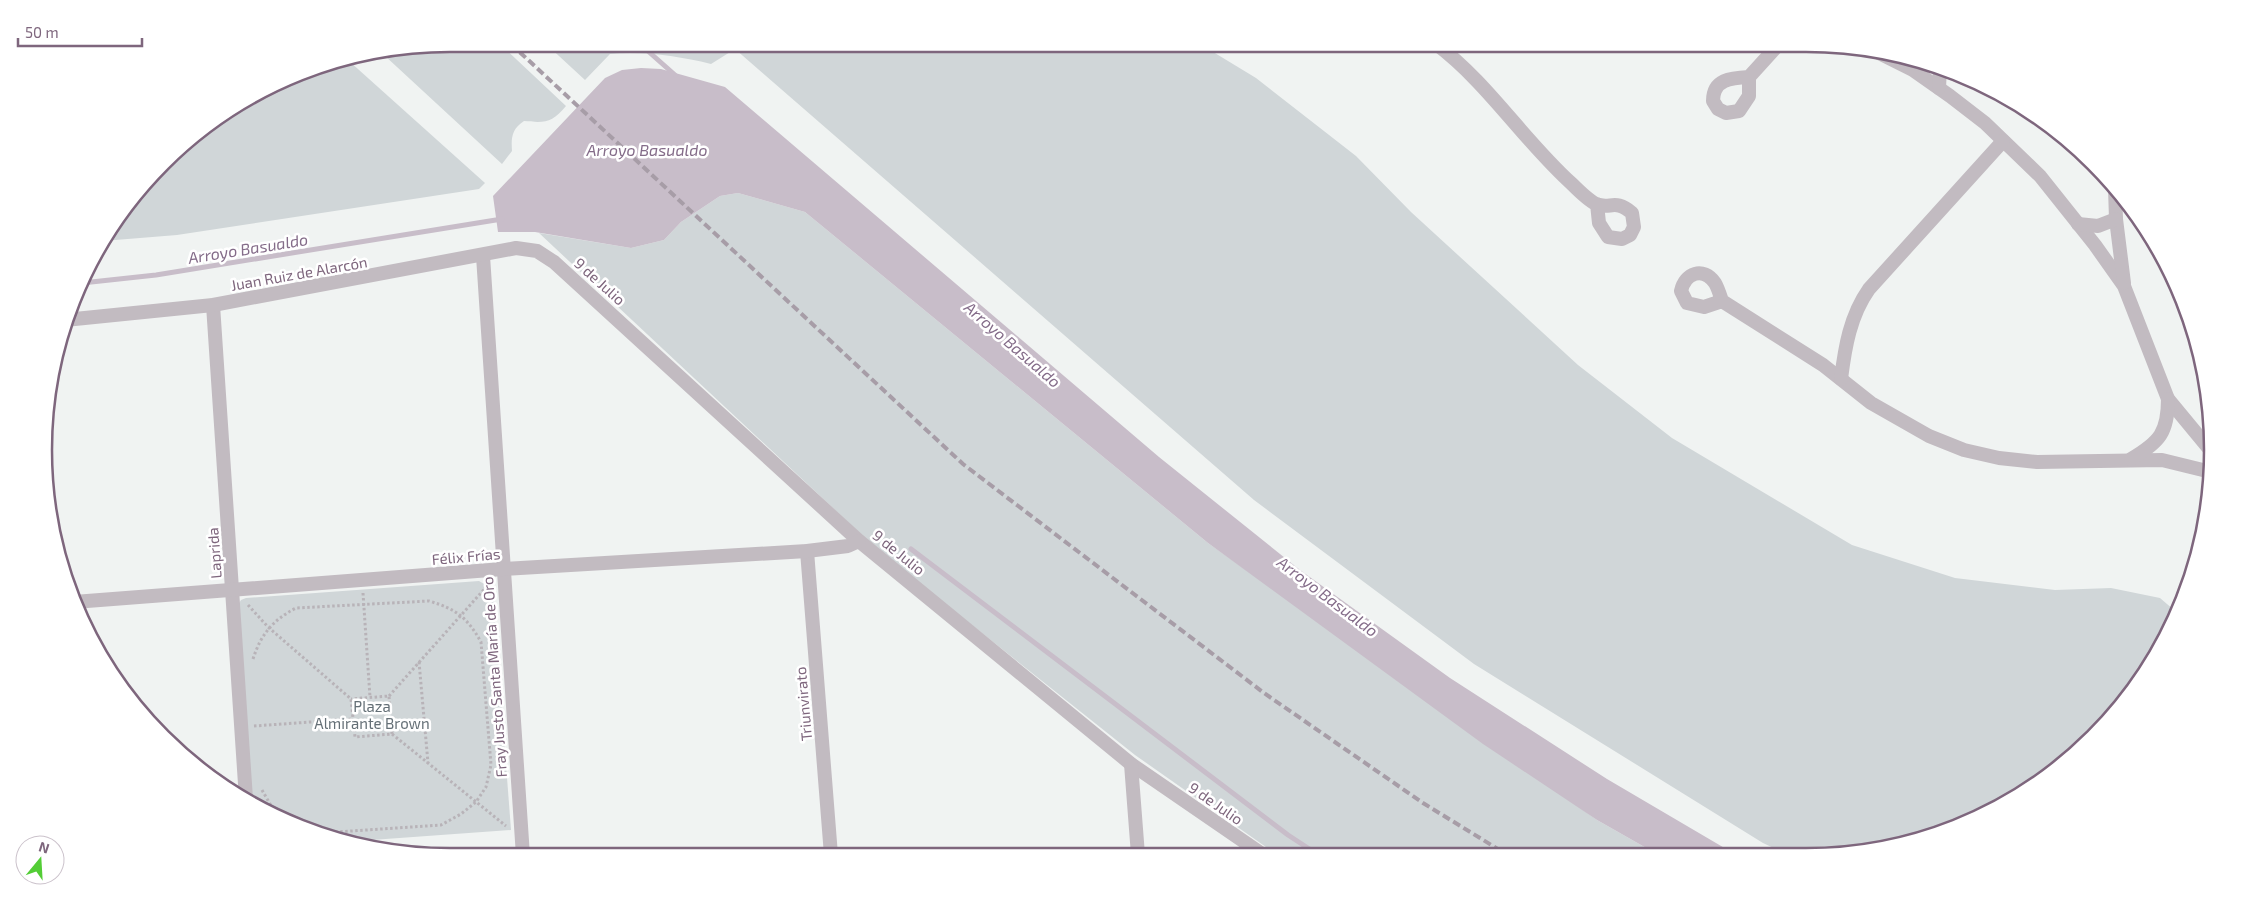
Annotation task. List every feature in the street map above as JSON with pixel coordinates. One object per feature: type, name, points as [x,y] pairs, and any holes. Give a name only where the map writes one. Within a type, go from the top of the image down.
[{"type":"street","points":[[1451,52],[1553,166],[1598,204]]},
{"type":"street","points":[[1749,76],[1772,52]]},
{"type":"street","points":[[1900,64],[1940,88],[1985,123],[2040,176],[2124,286]]},
{"type":"street","points":[[1940,76],[1940,88]]},
{"type":"street","points":[[1841,379],[1845,349],[1859,304],[1869,289],[2003,141]]},
{"type":"street","points":[[2115,201],[2124,286],[2168,398],[2204,443]]},
{"type":"street","points":[[2078,224],[2098,226],[2116,219]]},
{"type":"street","name":"Juan Ruiz de Alarcón","points":[[75,319],[213,305],[484,256],[516,248],[537,251]]},
{"type":"street","name":"9 de Julio","points":[[537,251],[554,262],[859,541],[1131,764],[1253,848]]},
{"type":"street","name":"Fray Justo Santa María de Oro","points":[[484,256],[522,848]]},
{"type":"street","points":[[1722,301],[1823,365],[1871,403],[1901,422],[1964,450],[1999,458],[2037,462],[2162,460],[2203,470]]},
{"type":"street","name":"Laprida","points":[[213,305],[246,791]]},
{"type":"street","points":[[2130,460],[2149,448],[2164,431],[2168,418],[2168,398]]},
{"type":"street","name":"Félix Frías","points":[[83,601],[503,569],[807,551],[848,546],[859,541]]},
{"type":"street","name":"Triunvirato","points":[[807,551],[830,848]]},
{"type":"street","points":[[1131,764],[1138,848]]},
{"type":"path","points":[[392,734],[389,696],[460,614],[503,569]]},
{"type":"path","points":[[363,581],[370,697]]},
{"type":"path","points":[[233,590],[268,627],[351,699],[355,737],[392,734],[521,838]]},
{"type":"path","points":[[252,660],[257,645],[268,627],[281,616],[296,608],[429,600],[450,607],[460,614],[472,626],[481,642],[491,764],[486,787],[476,802],[461,814],[441,825],[340,832]]},
{"type":"path","points":[[419,661],[428,763]]},
{"type":"path","points":[[351,699],[389,696]]},
{"type":"path","points":[[256,716],[258,735]]},
{"type":"path","points":[[242,726],[353,719]]},
{"type":"path","points":[[261,782],[262,791],[271,806]]},
{"type":"green space","points":[[509,52],[566,106],[548,121],[524,121],[520,124],[513,134],[512,151],[502,164],[387,58],[424,53]]},
{"type":"green space","points":[[555,52],[730,52],[711,64],[660,55],[610,54],[585,80]]},
{"type":"green space","points":[[738,52],[1213,52],[1256,78],[1356,156],[1411,212],[1578,365],[1672,438],[1852,545],[1955,578],[2055,590],[2111,588],[2160,598],[2171,607],[2163,626],[2137,671],[2105,712],[2068,749],[2027,781],[1982,807],[1909,834],[1884,840],[1832,847],[1774,848],[1474,664],[1254,500]]},
{"type":"green space","points":[[353,65],[485,183],[479,189],[177,235],[112,240],[135,208],[169,169],[188,151],[229,119],[274,93],[322,74]]},
{"type":"green space","points":[[738,193],[805,212],[1208,543],[1597,820],[1646,848],[1267,848],[1135,755],[879,551],[539,233],[631,248],[664,240],[681,222],[720,196]]},
{"type":"green space","name":"Plaza Almirante Brown","points":[[479,581],[491,588],[511,830],[372,840],[347,834],[298,817],[274,807],[250,794],[238,605],[241,600],[246,598]]},
{"type":"water","name":"Arroyo Basualdo","points":[[641,68],[661,69],[725,87],[1159,457],[1300,570],[1450,678],[1607,779],[1724,848],[1646,848],[1597,820],[1483,744],[1208,543],[805,212],[738,193],[720,196],[681,222],[664,240],[631,248],[535,232],[498,232],[493,196],[605,78],[622,70]]},
{"type":"waterway","points":[[649,52],[675,75]]},
{"type":"waterway","name":"Arroyo Basualdo","points":[[90,282],[156,275],[502,219]]},
{"type":"waterway","points":[[911,549],[1288,835],[1308,848]]},
{"type":"railway","points":[[520,52],[963,464],[1264,693],[1423,803],[1496,848]]}]
